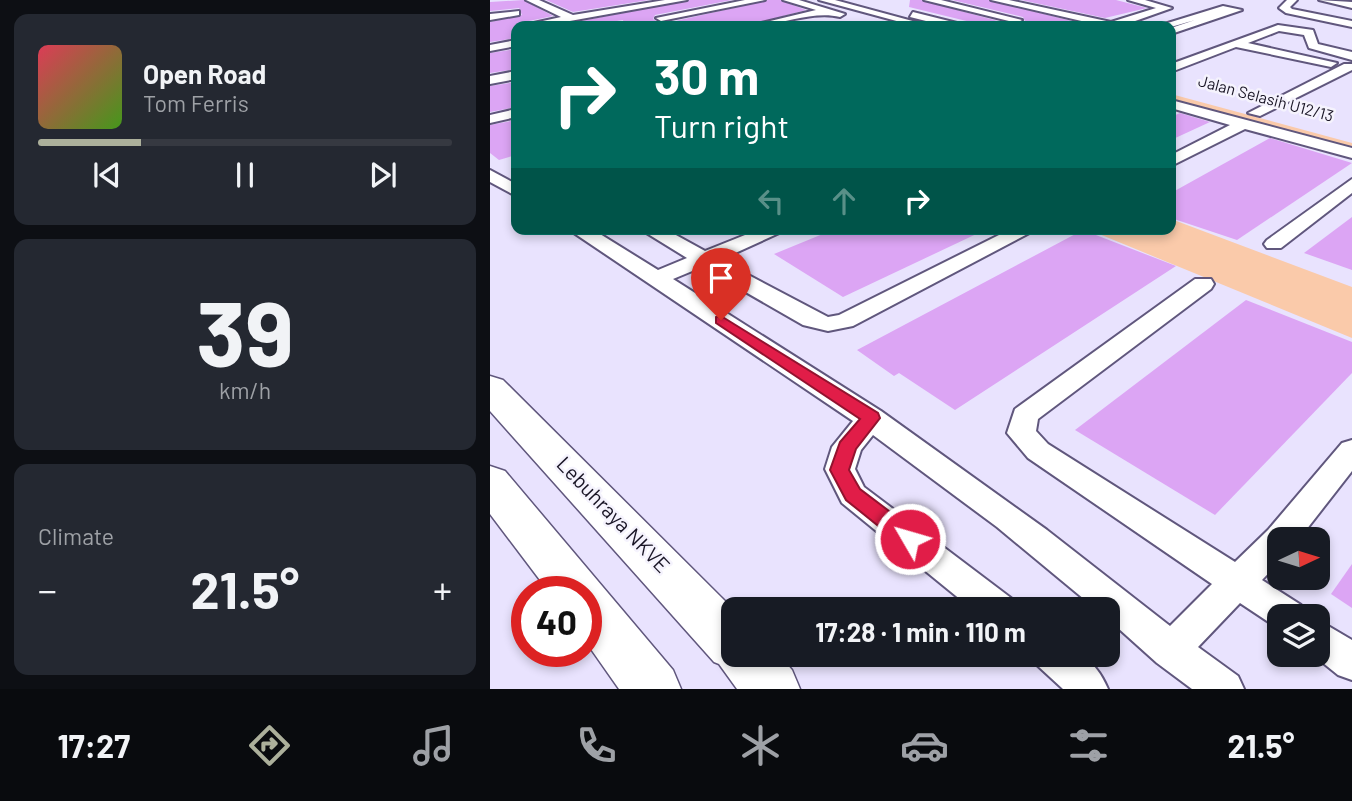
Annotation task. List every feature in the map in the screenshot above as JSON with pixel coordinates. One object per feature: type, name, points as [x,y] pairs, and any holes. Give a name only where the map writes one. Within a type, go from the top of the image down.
[{"type":"highway","name":"Lebuhraya NKVE","points":[[490,388],[721,631]]},
{"type":"highway","points":[[490,481],[566,576]]},
{"type":"highway","points":[[602,621],[653,689]]},
{"type":"highway","points":[[753,667],[772,689]]},
{"type":"street","points":[[531,0],[572,18]]},
{"type":"street","points":[[554,21],[682,0]]},
{"type":"street","points":[[658,19],[760,0]]},
{"type":"street","points":[[788,0],[860,9],[906,21]]},
{"type":"street","points":[[929,0],[1020,21]]},
{"type":"street","points":[[996,0],[1090,21]]},
{"type":"street","points":[[969,21],[1047,0]]},
{"type":"street","points":[[1129,21],[1167,8],[1133,0]]},
{"type":"street","points":[[1292,0],[1284,8],[1289,11],[1352,24]]},
{"type":"street","points":[[1324,0],[1352,5]]},
{"type":"street","points":[[1207,2],[1230,7],[1242,1]]},
{"type":"street","points":[[860,9],[892,3]]},
{"type":"street","points":[[549,8],[573,4]]},
{"type":"street","points":[[771,21],[826,5],[874,21]]},
{"type":"street","points":[[878,6],[938,21]]},
{"type":"street","points":[[1176,22],[1223,9],[1237,10],[1176,29]]},
{"type":"street","points":[[1120,10],[1146,16]]},
{"type":"street","points":[[490,17],[516,13]]},
{"type":"street","points":[[1176,66],[1278,28],[1308,32],[1312,46],[1351,64]]},
{"type":"street","points":[[490,48],[511,44]]},
{"type":"street","points":[[1236,44],[1351,64]]},
{"type":"street","points":[[1176,158],[1351,64]]},
{"type":"street","points":[[490,80],[511,76]]},
{"type":"street","name":"Jalan Selasih U12/13","points":[[1176,93],[1249,119],[1352,139]]},
{"type":"street","points":[[1176,105],[1249,119],[1352,153]]},
{"type":"street","points":[[490,119],[511,114]]},
{"type":"street","points":[[490,175],[511,188]]},
{"type":"street","points":[[1274,244],[1352,184]]},
{"type":"street","points":[[588,235],[871,418],[1012,521],[1170,651],[1224,689]]},
{"type":"street","points":[[661,235],[811,320],[828,324],[845,321],[1015,235]]},
{"type":"street","points":[[657,278],[763,235]]},
{"type":"street","points":[[1203,284],[1025,415],[1021,433],[1038,451],[1271,604]]},
{"type":"street","points":[[871,418],[847,447],[840,470],[853,495],[983,597]]},
{"type":"street","points":[[1290,527],[1352,450]]},
{"type":"street","points":[[1170,651],[1267,552]]},
{"type":"street","points":[[1330,646],[1352,662]]},
{"type":"street","points":[[1067,667],[1082,680],[1087,689]]},
{"type":"shaded area","points":[[1176,95],[1352,143],[1352,150],[1176,101]]},
{"type":"shaded area","points":[[1176,221],[1352,287],[1352,338],[1102,235],[1176,235]]},
{"type":"building","points":[[524,0],[553,16],[511,21],[511,39],[490,42],[490,22],[522,15],[519,8],[490,11],[490,2]]},
{"type":"building","points":[[546,0],[649,0],[573,12]]},
{"type":"building","points":[[690,0],[732,0],[655,15],[653,19],[657,21],[581,21]]},
{"type":"building","points":[[768,0],[780,0],[806,10],[765,21],[675,21]]},
{"type":"building","points":[[910,0],[921,0],[998,21],[966,21],[909,7]]},
{"type":"building","points":[[952,0],[988,0],[1072,21],[1025,21],[1023,17]]},
{"type":"building","points":[[1021,0],[1116,0],[1147,8],[1105,18]]},
{"type":"building","points":[[511,50],[511,70],[490,73],[490,53]]},
{"type":"building","points":[[511,83],[511,108],[490,112],[490,86]]},
{"type":"building","points":[[1180,113],[1210,122],[1176,138],[1176,115]]},
{"type":"building","points":[[511,121],[511,156],[499,160],[490,153],[490,125]]},
{"type":"building","points":[[1270,138],[1352,163],[1237,240],[1176,220],[1176,190]]},
{"type":"building","points":[[1352,217],[1352,270],[1304,253]]},
{"type":"building","points":[[820,235],[974,235],[843,297],[774,254]]},
{"type":"building","points":[[1074,235],[1096,235],[1176,266],[955,410],[899,373],[894,376],[857,350]]},
{"type":"building","points":[[1246,300],[1352,342],[1352,373],[1215,515],[1075,430]]},
{"type":"building","points":[[1352,564],[1352,608],[1331,594]]},
{"type":"route","points":[[721,320],[871,418],[847,447],[840,470],[853,495],[910,539]]}]
